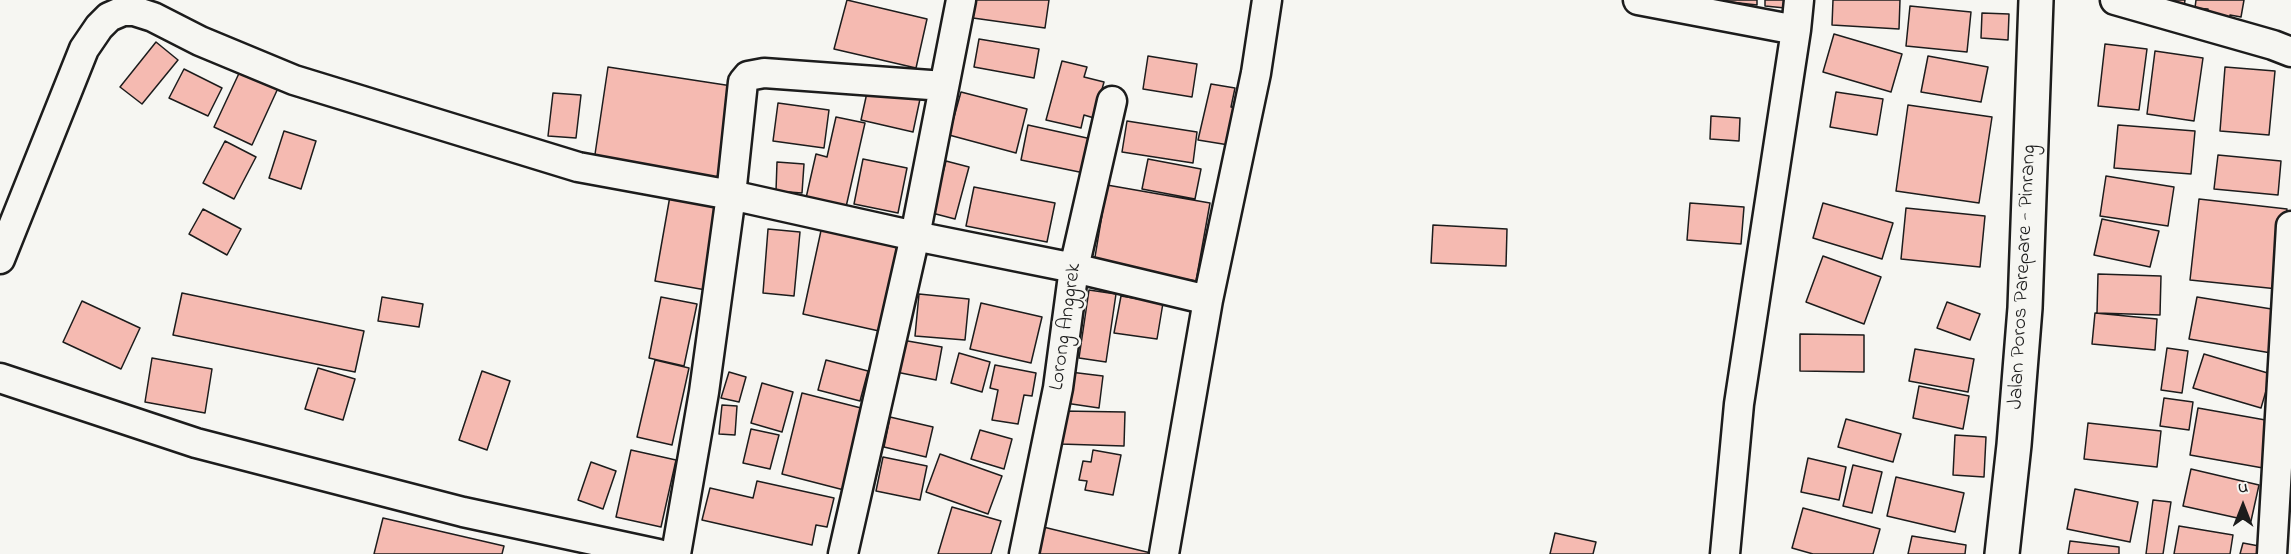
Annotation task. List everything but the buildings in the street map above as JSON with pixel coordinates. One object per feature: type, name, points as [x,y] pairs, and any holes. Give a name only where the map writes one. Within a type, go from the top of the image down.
[{"type":"highway","name":"Jalan Poros Parepare - Pinrang","points":[[2002,554],[2014,445],[2025,308],[2036,0]]},
{"type":"street","points":[[843,554],[915,236],[961,0]]},
{"type":"street","points":[[1164,554],[1208,300],[1256,73],[1267,0]]},
{"type":"street","points":[[1638,0],[1796,30]]},
{"type":"street","points":[[1725,554],[1739,404],[1799,0]]},
{"type":"street","points":[[2115,0],[2291,52]]},
{"type":"street","points":[[0,259],[84,49],[99,27],[118,6],[153,17],[200,42],[294,80],[578,167],[731,195],[1074,268],[1208,300]]},
{"type":"street","points":[[676,554],[704,392],[731,195],[741,88],[748,76],[764,73],[944,86]]},
{"type":"street","name":"Lorong Anggrek","points":[[1024,554],[1058,388],[1074,268],[1112,101]]},
{"type":"street","points":[[2272,554],[2291,226]]},
{"type":"street","points":[[0,378],[196,443],[463,512],[658,554]]}]
